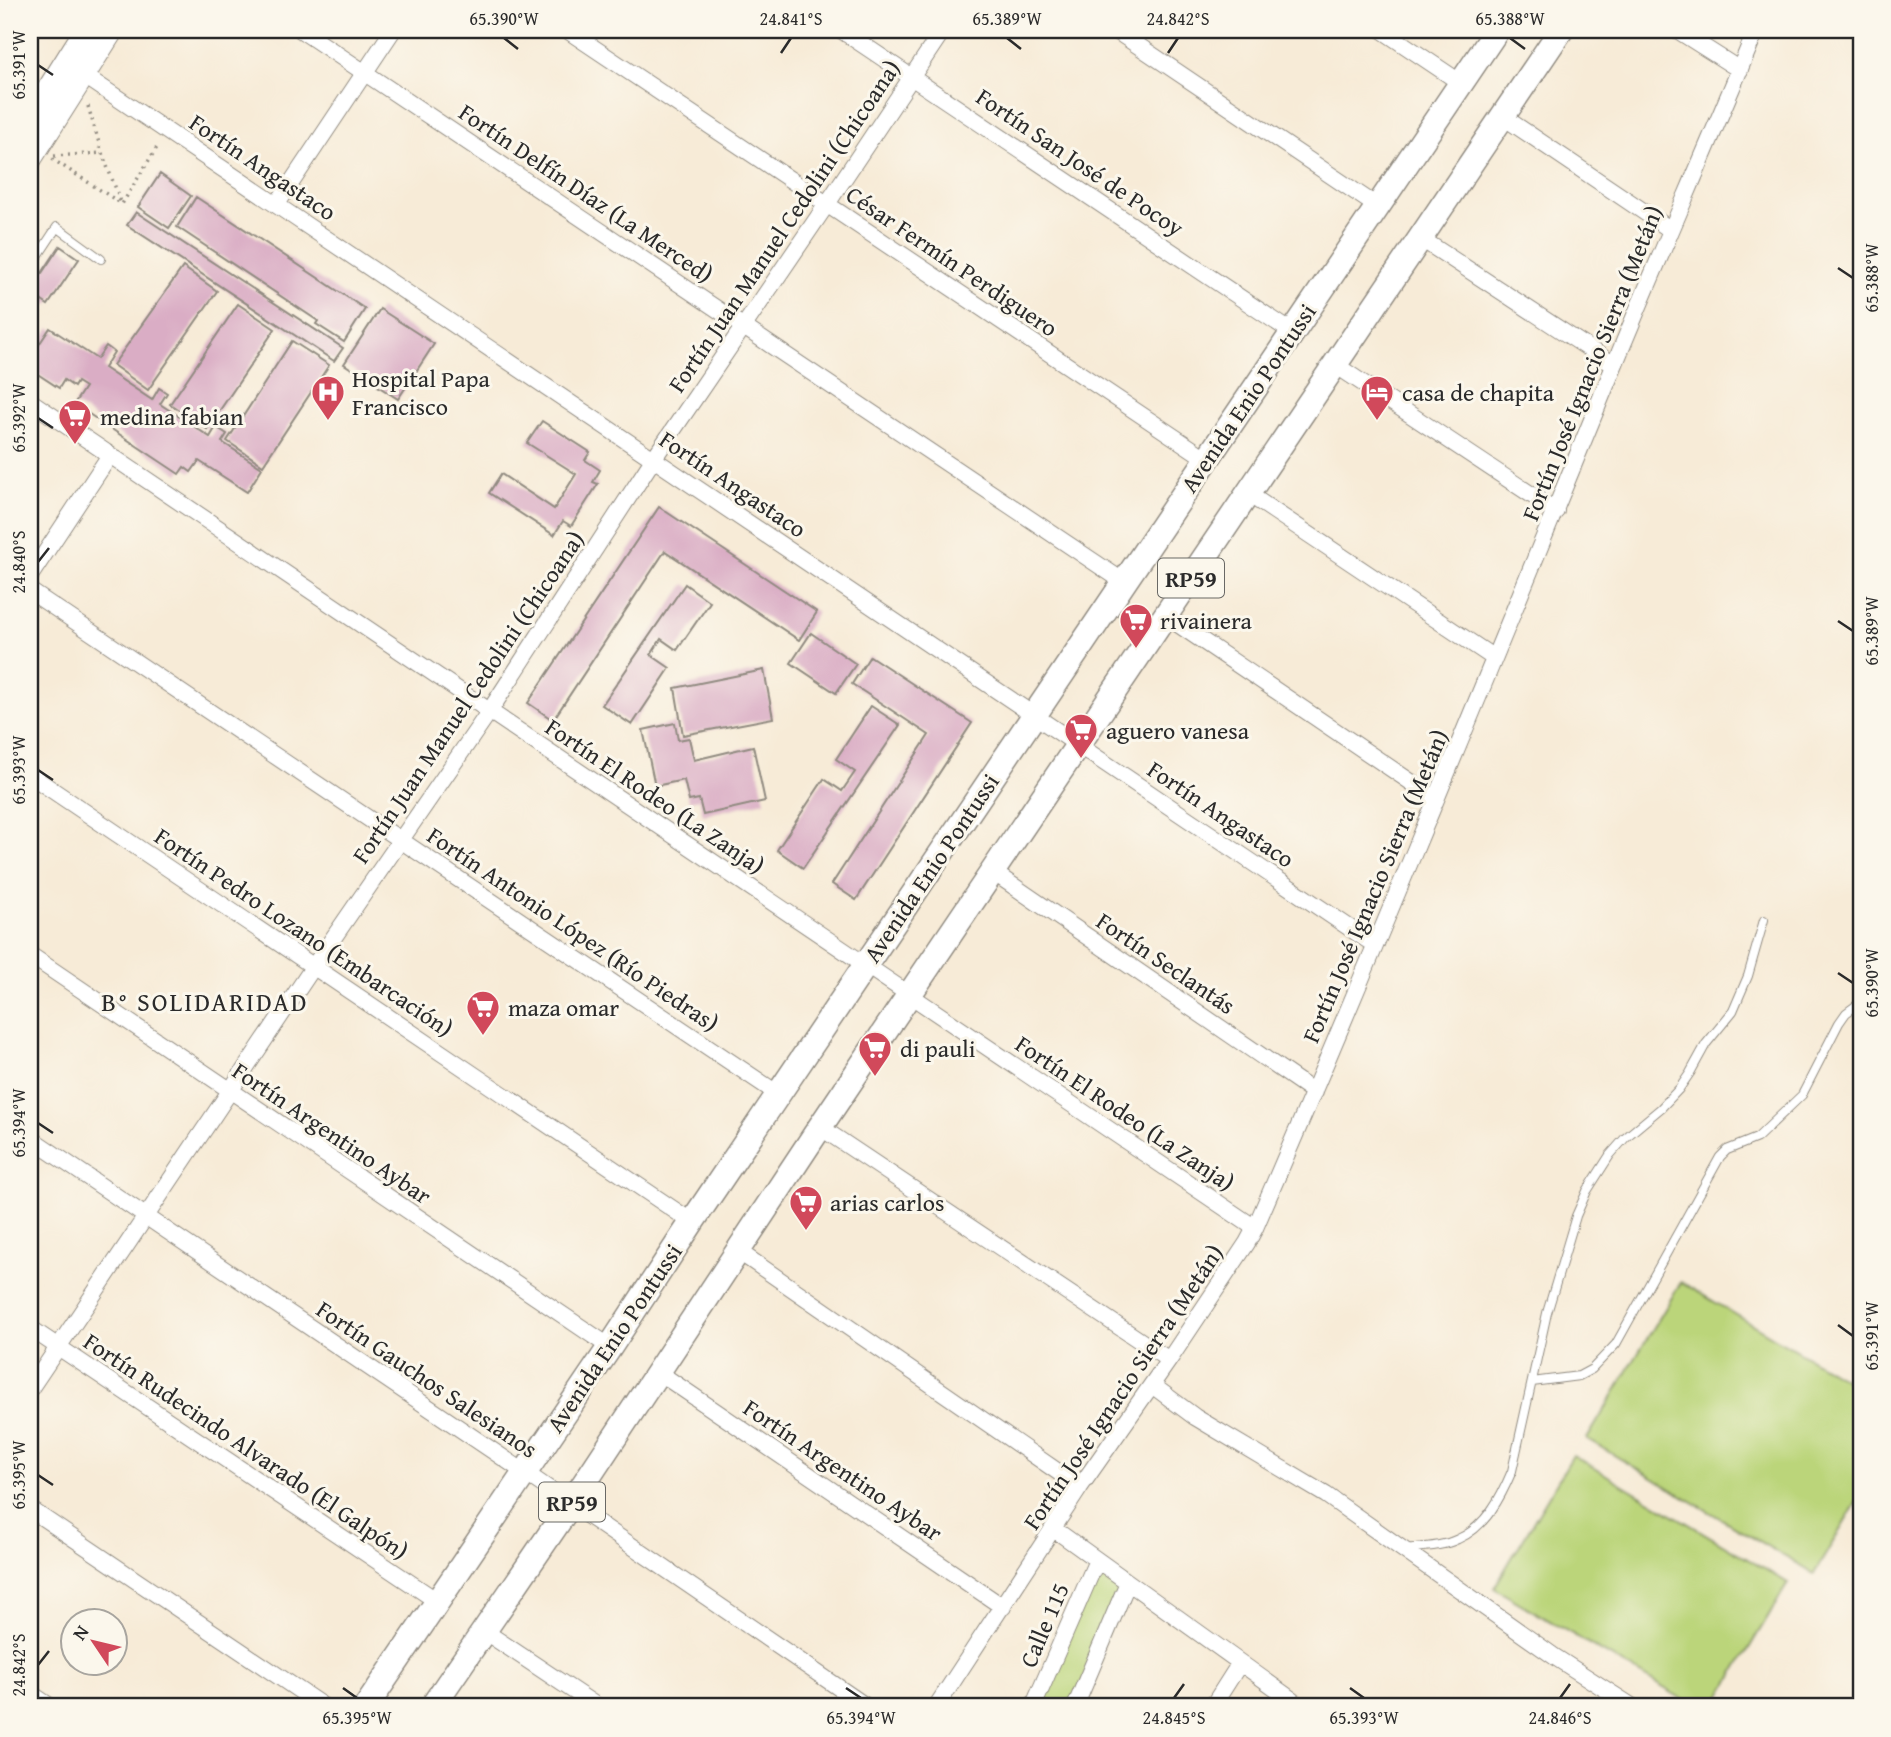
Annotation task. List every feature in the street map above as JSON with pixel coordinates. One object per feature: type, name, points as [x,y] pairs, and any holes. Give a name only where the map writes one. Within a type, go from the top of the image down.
[{"type":"main road","name":"Avenida Enio Pontussi","points":[[366,1707],[1497,30]]},
{"type":"main road","name":"RP59","points":[[432,1707],[1561,30]]},
{"type":"street","points":[[38,164],[75,69],[86,30]]},
{"type":"street","points":[[30,120],[112,30]]},
{"type":"street","name":"Fortín Delfín Díaz (La Merced)","points":[[301,30],[1124,582]]},
{"type":"street","points":[[277,204],[393,30]]},
{"type":"street","name":"César Fermín Perdiguero","points":[[567,30],[1207,459]]},
{"type":"street","name":"Fortín San José de Pocoy","points":[[841,30],[1293,333]]},
{"type":"street","name":"Fortín Juan Manuel Cedolini (Chicoana)","points":[[30,1389],[314,966],[489,712],[654,458],[943,30]]},
{"type":"street","points":[[1115,30],[1378,207]]},
{"type":"street","points":[[1382,30],[1461,83]]},
{"type":"street","points":[[1677,30],[1740,70]]},
{"type":"street","name":"Fortín José Ignacio Sierra (Metán)","points":[[936,1707],[1255,1228],[1756,30]]},
{"type":"street","name":"Fortín Angastaco","points":[[75,69],[163,138],[277,204],[1375,945]]},
{"type":"street","points":[[1502,116],[1671,230]]},
{"type":"street","points":[[1420,238],[1614,365]]},
{"type":"street","points":[[1334,364],[1556,511]]},
{"type":"street","name":"Fortín El Rodeo (La Zanja)","points":[[30,401],[1255,1228]]},
{"type":"street","points":[[30,576],[110,455]]},
{"type":"street","points":[[1247,493],[1494,658]]},
{"type":"street","name":"Fortín Antonio López (Río Piedras)","points":[[30,591],[778,1094]]},
{"type":"street","points":[[1166,616],[1436,799]]},
{"type":"street","name":"Fortín Pedro Lozano (Embarcación)","points":[[30,775],[692,1222]]},
{"type":"street","name":"Fortín Seclantás","points":[[993,872],[1314,1092]]},
{"type":"street","name":"Fortín Argentino Aybar","points":[[30,956],[610,1347]]},
{"type":"street","points":[[820,1127],[1169,1360]]},
{"type":"street","name":"Fortín Gauchos Salesianos","points":[[30,1138],[867,1707]]},
{"type":"street","points":[[738,1251],[1080,1487]]},
{"type":"street","name":"Fortín Rudecindo Alvarado (El Galpón)","points":[[30,1328],[437,1601]]},
{"type":"street","name":"Fortín Argentino Aybar","points":[[658,1371],[1003,1607]]},
{"type":"street","points":[[1152,1385],[1195,1417],[1326,1495],[1578,1672],[1633,1707]]},
{"type":"street","points":[[30,1509],[324,1707]]},
{"type":"street","points":[[1054,1529],[1302,1707]]},
{"type":"street","name":"Calle 115","points":[[1033,1707],[1097,1560]]},
{"type":"street","points":[[1074,1707],[1128,1582]]},
{"type":"street","points":[[484,1631],[598,1707]]},
{"type":"street","points":[[1212,1707],[1240,1663]]},
{"type":"street","points":[[30,1693],[51,1707]]},
{"type":"lane","points":[[30,268],[57,228],[101,259]]},
{"type":"lane","points":[[1401,1549],[1437,1545],[1459,1539],[1475,1528],[1492,1510],[1503,1491],[1512,1471],[1547,1313],[1576,1216],[1587,1191],[1610,1155],[1625,1138],[1679,1089],[1706,1044],[1733,1011],[1748,976],[1763,920]]},
{"type":"lane","points":[[1532,1382],[1578,1376],[1592,1369],[1616,1344],[1720,1157],[1727,1150],[1757,1138],[1802,1095],[1839,1024],[1846,1013],[1861,1002]]},
{"type":"path","points":[[87,100],[102,153],[122,204]]},
{"type":"path","points":[[87,100],[97,106]]},
{"type":"path","points":[[79,111],[87,100]]},
{"type":"path","points":[[148,138],[163,138]]},
{"type":"path","points":[[122,204],[163,138]]},
{"type":"path","points":[[30,186],[38,164],[56,145]]},
{"type":"path","points":[[38,164],[102,153]]},
{"type":"path","points":[[38,164],[122,204]]},
{"type":"green space","points":[[1681,1282],[1861,1389],[1861,1495],[1814,1574],[1587,1439]]},
{"type":"green space","points":[[1573,1455],[1788,1583],[1714,1707],[1696,1707],[1494,1588]]},
{"type":"green space","points":[[1099,1561],[1128,1582],[1074,1707],[1035,1707]]},
{"type":"building","points":[[160,174],[191,196],[169,228],[138,207]]},
{"type":"building","points":[[196,197],[365,309],[344,342],[316,324],[318,321],[177,227]]},
{"type":"building","points":[[136,212],[343,348],[334,361],[127,225]]},
{"type":"building","points":[[60,246],[79,259],[48,305],[30,291]]},
{"type":"building","points":[[183,267],[217,291],[148,390],[113,365]]},
{"type":"building","points":[[238,304],[275,329],[207,429],[170,404]]},
{"type":"building","points":[[380,309],[434,344],[398,399],[344,364]]},
{"type":"building","points":[[50,328],[97,359],[106,346],[114,352],[104,368],[152,400],[159,388],[167,393],[160,404],[210,437],[216,427],[227,434],[222,442],[262,468],[247,492],[199,461],[191,472],[184,467],[179,474],[74,404],[85,387],[77,382],[74,387],[64,380],[59,388],[30,369],[30,358]]},
{"type":"building","points":[[292,341],[329,365],[263,465],[227,441]]},
{"type":"building","points":[[542,421],[590,452],[585,460],[600,470],[593,482],[598,484],[571,526],[563,521],[554,535],[489,493],[501,474],[554,509],[576,474],[527,443]]},
{"type":"building","points":[[659,507],[817,612],[799,640],[665,551],[553,720],[528,703]]},
{"type":"building","points":[[685,584],[710,602],[677,650],[661,639],[651,655],[670,668],[632,725],[602,705]]},
{"type":"building","points":[[811,633],[856,664],[836,693],[791,663]]},
{"type":"building","points":[[870,656],[972,723],[856,900],[832,884],[929,735],[852,684]]},
{"type":"building","points":[[764,670],[773,718],[683,735],[675,688]]},
{"type":"building","points":[[871,706],[900,725],[803,868],[777,850],[824,779],[842,791],[855,772],[836,759]]},
{"type":"building","points":[[675,723],[678,740],[689,738],[694,760],[753,746],[765,801],[703,815],[699,799],[689,801],[684,780],[655,786],[643,730]]},
{"type":"place","name":"Hospital Papa Francisco","points":[[328,422]]},
{"type":"place","name":"casa de chapita","points":[[1377,422]]},
{"type":"place","name":"medina fabian","points":[[75,446]]},
{"type":"place","name":"rivainera","points":[[1136,650]]},
{"type":"place","name":"aguero vanesa","points":[[1081,760]]},
{"type":"place","name":"maza omar","points":[[483,1037]]},
{"type":"place","name":"di pauli","points":[[875,1078]]},
{"type":"place","name":"arias carlos","points":[[806,1232]]},
{"type":"district","name":"B° SOLIDARIDAD","points":[[205,1001]]}]
